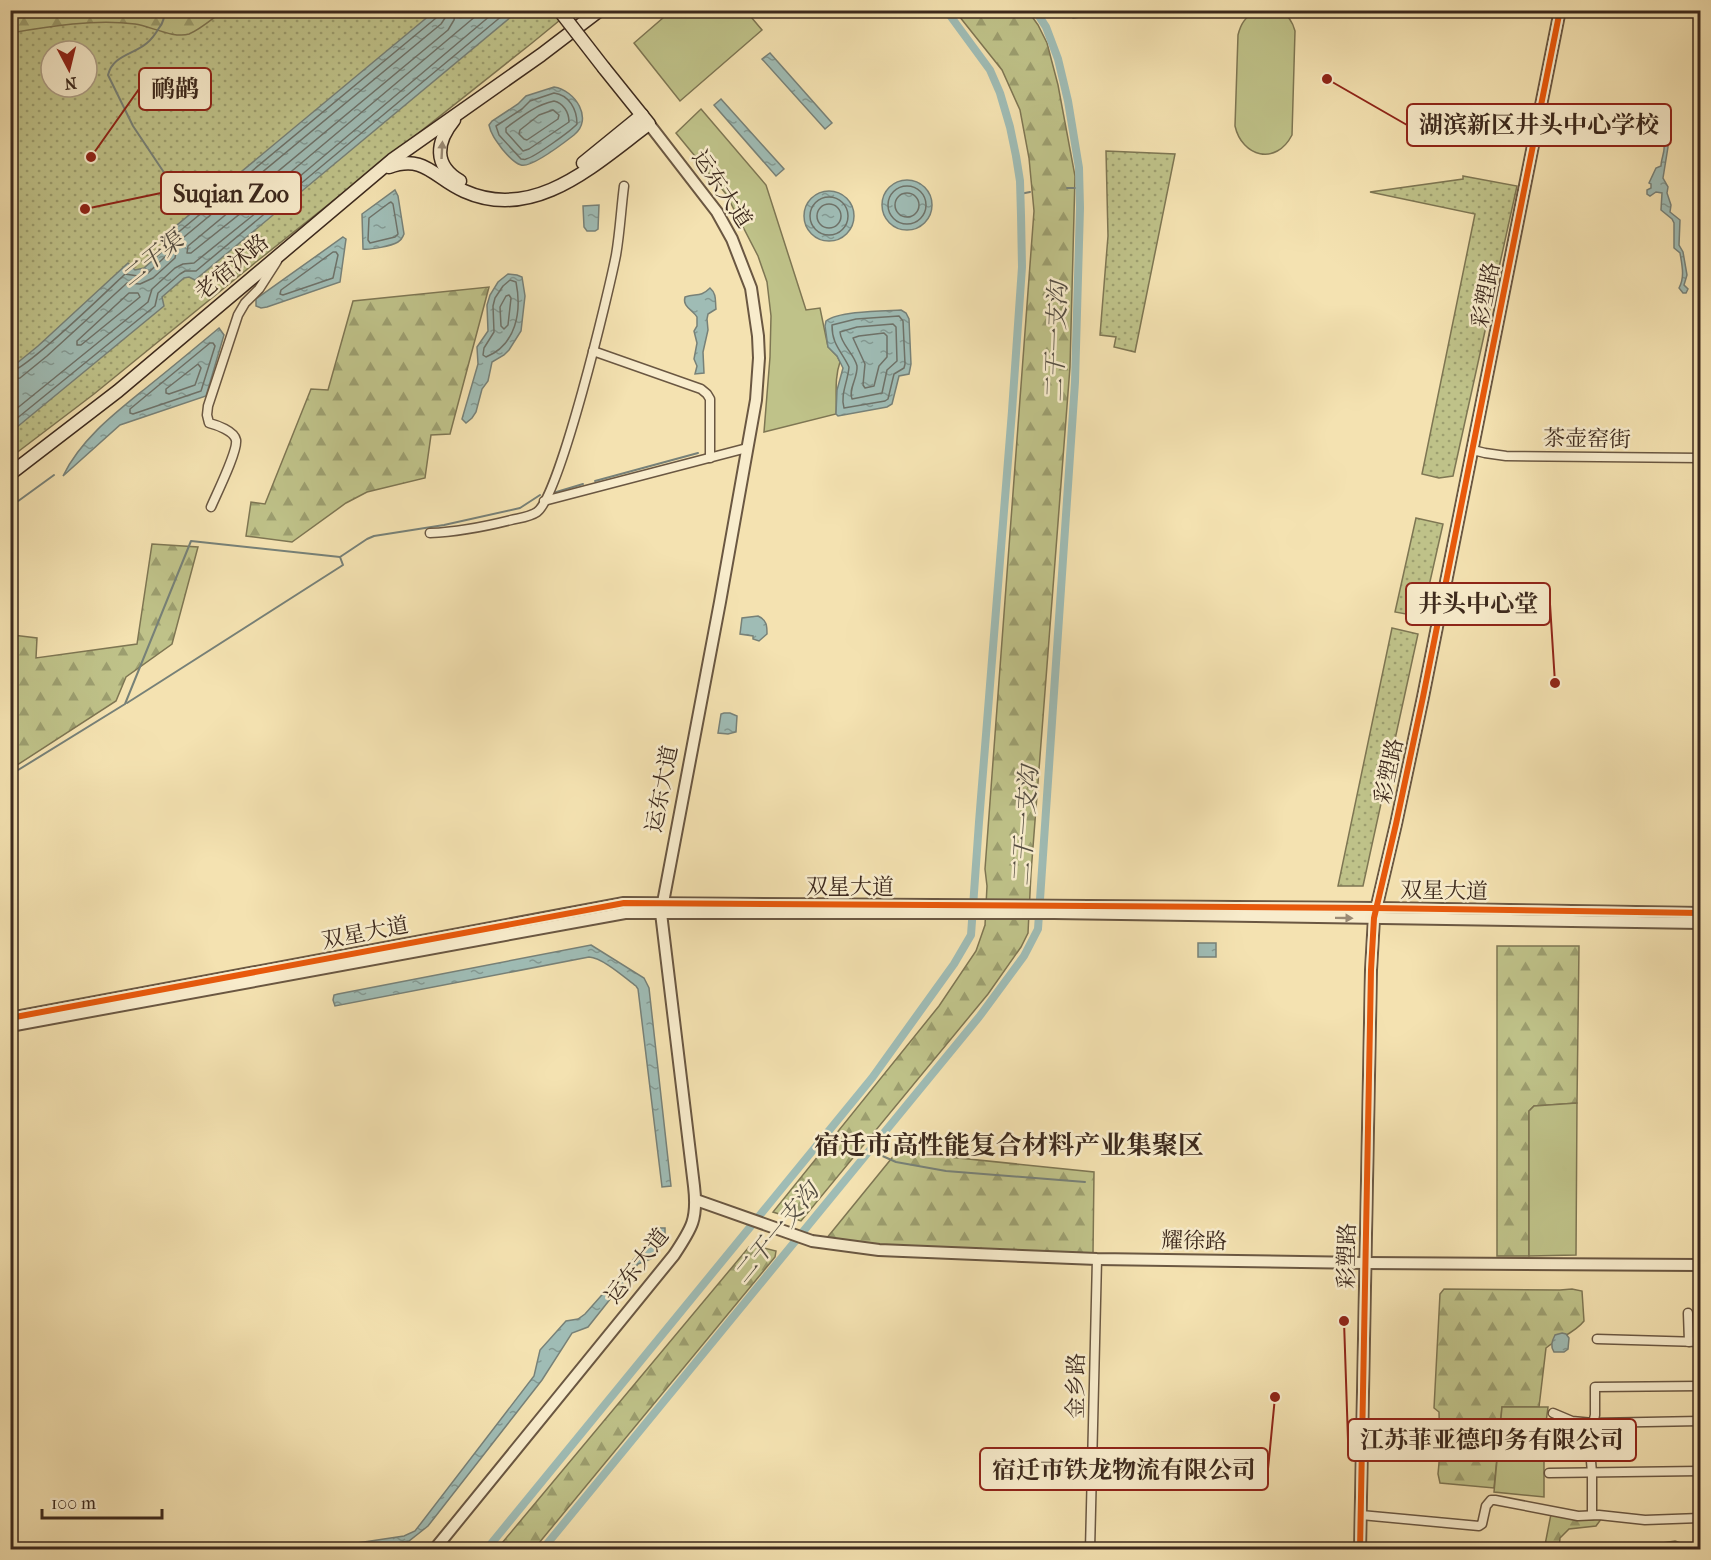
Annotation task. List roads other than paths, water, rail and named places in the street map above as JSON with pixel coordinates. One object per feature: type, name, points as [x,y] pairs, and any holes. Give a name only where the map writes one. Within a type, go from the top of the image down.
[{"type":"main road","name":"运东大道","points":[[559,10],[646,120]]},
{"type":"main road","name":"老宿沭路","points":[[10,474],[118,391],[379,171],[541,56],[600,10]]},
{"type":"main road","points":[[462,111],[448,128],[442,140],[441,157],[446,170],[471,186],[497,192],[515,193],[531,190],[563,177],[646,120]]},
{"type":"main road","points":[[379,171],[400,164],[413,163],[428,169],[470,194],[496,200],[532,197],[565,184],[585,172],[646,120]]},
{"type":"street","name":"彩塑路","points":[[1360,1550],[1371,981],[1375,913],[1418,721],[1560,10]]},
{"type":"street","name":"运东大道","points":[[434,1550],[675,1256],[691,1229],[696,1200],[662,908],[756,400],[759,358],[751,288],[732,239],[717,212],[646,120]]},
{"type":"street","points":[[430,533],[477,528],[530,515],[542,507],[561,463],[604,312],[616,253],[624,186]]},
{"type":"street","points":[[211,507],[237,442],[235,436],[209,423],[208,406],[238,315],[245,303],[259,289],[281,253]]},
{"type":"street","points":[[593,351],[700,389],[707,394],[710,399],[710,458]]},
{"type":"street","points":[[544,501],[747,448]]},
{"type":"street","name":"茶壶窑街","points":[[1473,450],[1506,456],[1701,458]]},
{"type":"street","name":"双星大道","points":[[10,1018],[624,903],[662,908],[1701,913]]},
{"type":"street","name":"双星大道","points":[[10,1026],[662,908]]},
{"type":"street","name":"双星大道","points":[[1375,913],[1701,923]]},
{"type":"street","name":"耀徐路","points":[[696,1200],[812,1241],[890,1251],[1097,1259],[1701,1264]]},
{"type":"street","name":"金乡路","points":[[1090,1550],[1097,1259]]},
{"type":"street","points":[[1688,1313],[1689,1342]]},
{"type":"street","points":[[1597,1340],[1701,1342]]},
{"type":"street","points":[[1592,1515],[1590,1449],[1595,1415],[1595,1387],[1701,1386]]},
{"type":"street","points":[[1553,1413],[1572,1421],[1593,1423],[1701,1421]]},
{"type":"street","points":[[1549,1473],[1701,1471]]},
{"type":"street","points":[[1361,1515],[1479,1526],[1482,1524],[1486,1506],[1491,1500],[1495,1500],[1578,1516],[1592,1515],[1645,1520],[1701,1518]]},
{"type":"water","points":[[436,10],[518,11],[195,280],[189,277],[184,278],[162,297],[164,306],[11,432],[11,368],[128,263],[135,270],[144,268],[164,250],[159,240]]},
{"type":"water","points":[[1068,11],[1094,11],[1095,15],[1073,18]]},
{"type":"water","points":[[770,53],[832,123],[825,129],[762,59]]},
{"type":"water","points":[[554,87],[562,89],[575,99],[582,114],[580,128],[574,135],[540,159],[526,165],[518,164],[501,147],[489,125],[526,96]]},
{"type":"water","points":[[721,99],[784,169],[776,176],[714,105]]},
{"type":"water","points":[[1660,116],[1670,120],[1663,178],[1668,187],[1670,212],[1680,220],[1679,245],[1683,252],[1687,275],[1684,285],[1688,289],[1686,293],[1679,288],[1682,271],[1680,253],[1674,248],[1674,223],[1661,210],[1662,193],[1656,192],[1650,196],[1647,194],[1647,190],[1651,188],[1649,183],[1656,168],[1661,166],[1664,151]]},
{"type":"water","points":[[902,180],[912,180],[925,187],[932,200],[932,210],[925,223],[912,230],[902,230],[893,226],[886,219],[882,210],[882,200],[886,191],[893,184]]},
{"type":"water","points":[[395,190],[404,234],[402,239],[386,246],[363,249],[362,214]]},
{"type":"water","points":[[824,191],[834,191],[847,198],[854,211],[854,221],[847,234],[834,241],[824,241],[815,237],[808,230],[804,221],[804,211],[808,202],[815,195]]},
{"type":"water","points":[[599,205],[598,229],[587,231],[584,227],[583,206]]},
{"type":"water","points":[[343,237],[346,239],[340,282],[267,307],[256,306],[256,299]]},
{"type":"water","points":[[508,274],[522,277],[525,296],[521,331],[509,350],[492,362],[488,381],[482,389],[476,412],[466,423],[462,419],[478,364],[477,347],[488,331],[487,305],[498,282]]},
{"type":"water","points":[[710,288],[715,295],[716,309],[708,314],[707,319],[708,330],[703,352],[704,373],[695,374],[697,366],[694,359],[697,343],[694,331],[697,326],[697,317],[686,306],[684,300],[685,297],[701,294]]},
{"type":"water","points":[[901,310],[909,319],[911,364],[909,374],[899,376],[892,404],[887,407],[838,416],[836,414],[837,390],[843,368],[837,356],[828,347],[826,321],[851,313]]},
{"type":"water","points":[[219,328],[224,335],[206,396],[120,425],[63,476],[89,438],[122,407]]},
{"type":"water","points":[[758,616],[765,621],[767,634],[759,641],[753,639],[753,636],[740,634],[742,618]]},
{"type":"water","points":[[721,714],[737,716],[736,732],[718,733]]},
{"type":"water","points":[[1198,943],[1216,943],[1216,957],[1198,957]]},
{"type":"water","points":[[591,945],[644,978],[649,988],[671,1186],[662,1187],[638,989],[607,964],[589,957],[335,1006],[333,1000],[334,995],[338,994]]},
{"type":"water","points":[[656,1228],[665,1228],[665,1234],[651,1259],[638,1264],[588,1327],[572,1333],[542,1380],[428,1526],[409,1541],[360,1549],[317,1549],[404,1536],[415,1531],[534,1376],[540,1350],[566,1321],[578,1319],[585,1314],[655,1235]]},
{"type":"water","points":[[1562,1333],[1569,1338],[1568,1349],[1564,1352],[1554,1352],[1553,1339],[1555,1335]]},
{"type":"waterway","points":[[164,10],[163,22],[152,38],[142,47],[114,63],[108,75],[133,126],[167,177]]},
{"type":"waterway","points":[[486,1550],[872,1078],[954,964],[971,935],[1012,411],[1022,267],[1021,215],[1020,181],[1016,156],[1000,93],[990,70],[946,10]]},
{"type":"waterway","name":"二干一支沟","points":[[542,1550],[979,1017],[1024,956],[1038,929],[1075,382],[1080,208],[1079,168],[1068,101],[1058,59],[1046,27],[1035,10]]},
{"type":"waterway","points":[[1067,188],[1079,188]]},
{"type":"waterway","points":[[1020,194],[1030,192]]},
{"type":"waterway","points":[[595,481],[698,453]]},
{"type":"waterway","points":[[10,507],[54,475]]},
{"type":"waterway","points":[[553,493],[583,484]]},
{"type":"waterway","points":[[10,775],[125,704],[191,541],[340,557],[374,536],[444,525],[520,508],[540,495]]},
{"type":"waterway","points":[[127,703],[343,565],[340,557]]},
{"type":"waterway","points":[[869,1150],[896,1162],[946,1171],[1085,1182]]},
{"type":"place","name":"湖滨新区井头中心学校","points":[[1327,79]]},
{"type":"place","name":"鸸鹋","points":[[91,157]]},
{"type":"place","name":"Suqian Zoo","points":[[85,209]]},
{"type":"place","name":"井头中心堂","points":[[1555,683]]},
{"type":"place","name":"江苏菲亚德印务有限公司","points":[[1344,1321]]},
{"type":"place","name":"宿迁市铁龙物流有限公司","points":[[1275,1397]]},
{"type":"district","name":"宿迁市高性能复合材料产业集聚区","points":[[1009,1145]]},
{"type":"water label","name":"二干渠","points":[[152,259]]}]
